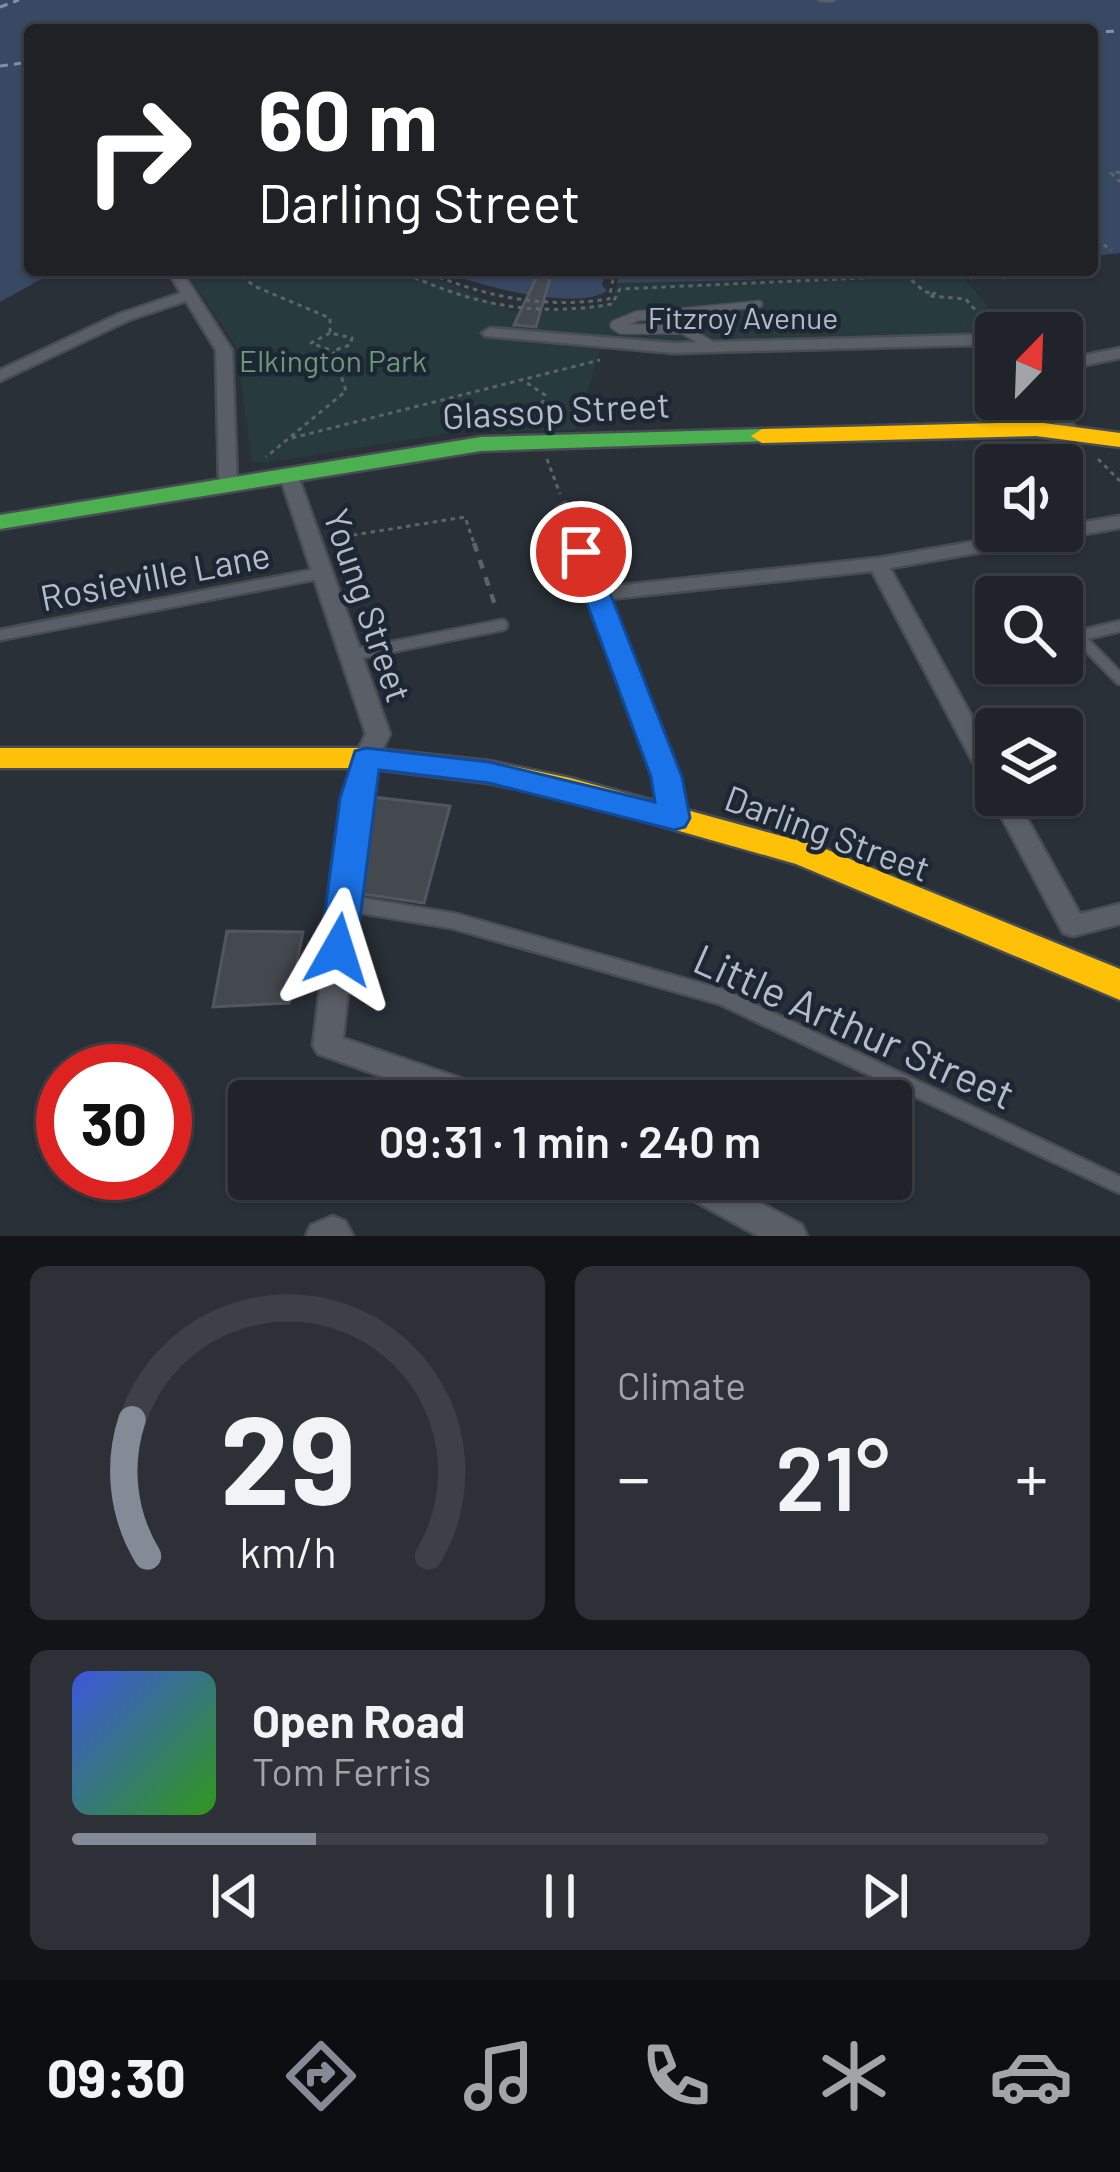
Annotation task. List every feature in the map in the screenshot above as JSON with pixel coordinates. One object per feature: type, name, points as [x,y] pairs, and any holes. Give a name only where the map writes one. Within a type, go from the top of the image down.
[{"type":"street","points":[[178,276],[224,350],[234,482]]},
{"type":"street","points":[[0,376],[124,317],[192,294]]},
{"type":"street","name":"Fitzroy Avenue","points":[[490,333],[715,348],[975,341]]},
{"type":"street","points":[[1083,361],[1120,353]]},
{"type":"street","points":[[1061,420],[1069,430]]},
{"type":"street","name":"Glassop Street","points":[[0,522],[481,445],[1069,430],[1115,436]]},
{"type":"street","name":"Young Street","points":[[288,473],[378,734],[366,758],[343,902],[328,1045],[429,1080]]},
{"type":"street","points":[[565,509],[666,777],[674,818]]},
{"type":"street","points":[[597,594],[878,564],[1120,522]]},
{"type":"street","points":[[878,564],[975,744]]},
{"type":"street","name":"Darling Street","points":[[0,758],[366,758],[489,772],[806,855],[1120,985]]},
{"type":"street","points":[[1013,816],[1073,926]]},
{"type":"street","points":[[1073,926],[1120,914]]},
{"type":"street","points":[[1058,959],[1073,926]]},
{"type":"street","points":[[723,1200],[790,1236]]},
{"type":"street","points":[[323,1236],[333,1232],[336,1236]]},
{"type":"lane","points":[[820,0],[832,0]]},
{"type":"lane","points":[[715,348],[700,331],[688,328],[621,329],[615,325],[637,316],[760,304]]},
{"type":"lane","name":"Rosieville Lane","points":[[0,635],[322,573]]},
{"type":"lane","points":[[351,655],[502,625]]},
{"type":"lane","points":[[1120,626],[1078,636],[1120,679]]},
{"type":"lane","name":"Little Arthur Street","points":[[343,902],[454,921],[722,997],[1120,1184]]},
{"type":"path","points":[[1120,172],[1111,172],[1120,182]]},
{"type":"path","points":[[1098,241],[1112,250]]},
{"type":"path","points":[[243,276],[254,286],[330,318],[330,333]]},
{"type":"path","points":[[411,276],[473,304],[563,313],[612,304],[620,289],[907,276],[935,293],[929,296],[966,299],[975,313]]},
{"type":"path","points":[[443,276],[504,301],[530,305],[609,299],[614,276]]},
{"type":"path","points":[[749,276],[751,281]]},
{"type":"path","points":[[968,276],[971,279]]},
{"type":"path","points":[[1003,276],[1006,279]]},
{"type":"path","points":[[918,286],[933,286]]},
{"type":"path","points":[[503,310],[530,310],[530,305]]},
{"type":"path","points":[[330,333],[352,338],[350,345],[333,351],[311,344],[330,333]]},
{"type":"path","points":[[234,482],[346,391],[333,351]]},
{"type":"path","points":[[286,440],[604,359]]},
{"type":"path","points":[[524,382],[545,395],[535,443],[565,509]]},
{"type":"path","points":[[311,542],[465,517],[502,625]]},
{"type":"green space","name":"Elkington Park","points":[[189,276],[432,276],[512,311],[572,311],[611,302],[617,283],[756,276],[936,276],[964,278],[992,312],[975,312],[975,334],[705,344],[604,337],[576,430],[456,432],[265,463],[252,461],[236,347]]},
{"type":"water","points":[[0,0],[1120,0],[1120,253],[1098,255],[1098,24],[24,24],[24,276],[47,276],[0,302]]},
{"type":"water","points":[[456,276],[604,276],[602,285],[607,291],[593,297],[554,298]]},
{"type":"water","points":[[619,276],[792,276],[750,280],[617,283]]},
{"type":"building","points":[[537,276],[551,276],[536,327],[514,325]]},
{"type":"building","points":[[373,797],[450,806],[424,903],[363,894]]},
{"type":"building","points":[[227,931],[303,932],[289,1003],[213,1007]]},
{"type":"ferry route","points":[[0,7],[19,0]]},
{"type":"ferry route","points":[[1098,32],[1120,31]]},
{"type":"ferry route","points":[[0,66],[24,63]]},
{"type":"traffic: fast","points":[[0,522],[481,444],[762,436]]},
{"type":"traffic: slow","points":[[762,436],[1036,429],[1120,440]]},
{"type":"traffic: slow","points":[[0,758],[366,758],[489,772],[570,789],[806,855],[1120,985]]},
{"type":"route","points":[[338,950],[356,798],[366,758],[489,772],[674,818],[666,777],[581,552]]}]
